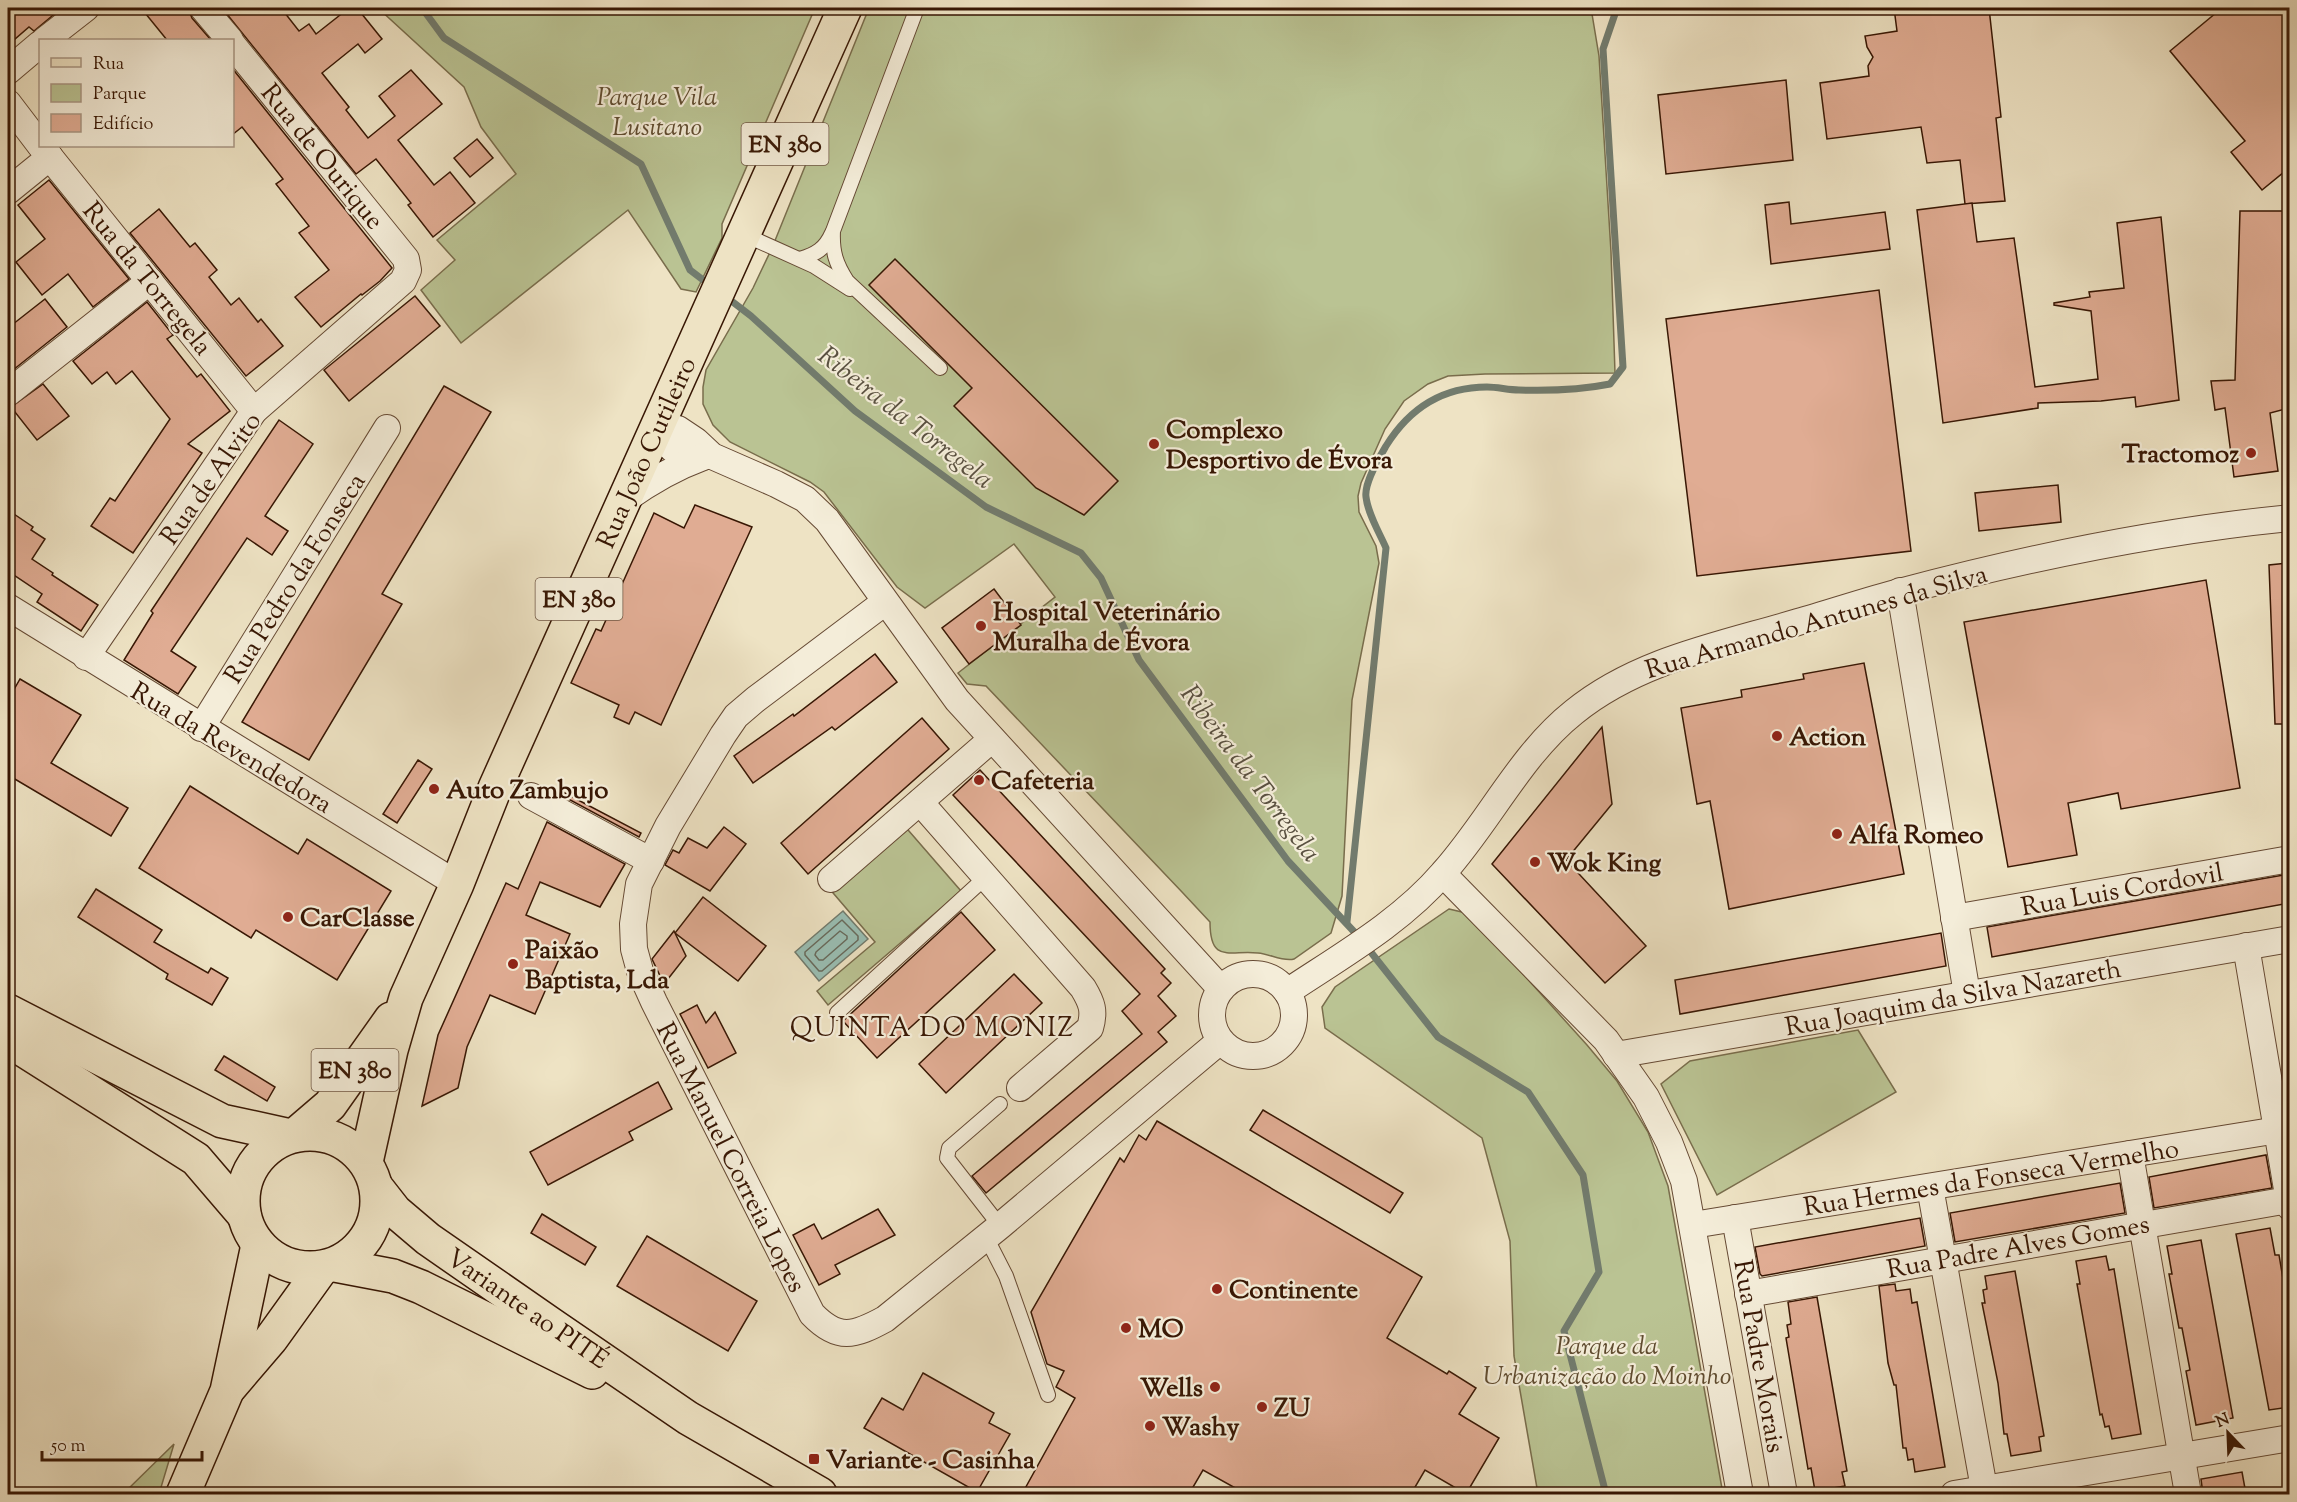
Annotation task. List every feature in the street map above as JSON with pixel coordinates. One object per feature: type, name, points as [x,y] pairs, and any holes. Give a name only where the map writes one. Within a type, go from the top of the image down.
[{"type":"main road","name":"Rua João Cutileiro","points":[[371,1175],[391,1050],[406,998],[458,884],[495,788],[845,8]]},
{"type":"main road","name":"Rua João Cutileiro","points":[[293,1136],[330,1105],[406,998]]},
{"type":"main road","points":[[8,1011],[222,1121],[293,1136],[315,1134],[335,1138],[352,1148],[371,1175],[378,1207],[374,1226],[365,1242],[351,1255],[329,1266],[304,1269],[287,1265],[271,1257],[258,1245],[249,1231],[244,1215],[245,1186],[258,1159],[273,1145],[293,1136]]},
{"type":"main road","points":[[11,1046],[196,1159],[244,1215]]},
{"type":"main road","name":"Variante ao PITÉ","points":[[371,1175],[395,1211],[428,1239],[688,1418]]},
{"type":"main road","points":[[183,1494],[227,1391],[258,1245]]},
{"type":"main road","points":[[227,1391],[272,1339],[329,1266]]},
{"type":"main road","name":"Variante ao PITÉ","points":[[329,1266],[393,1276],[421,1287],[688,1418],[820,1494]]},
{"type":"street","points":[[46,39],[86,8]]},
{"type":"street","points":[[203,8],[229,39]]},
{"type":"street","points":[[8,71],[39,45]]},
{"type":"street","name":"Rua de Ourique","points":[[234,46],[406,259],[408,270]]},
{"type":"street","name":"Rua da Torregela","points":[[8,103],[39,143]]},
{"type":"street","points":[[8,191],[44,149]]},
{"type":"street","name":"Rua da Torregela","points":[[44,149],[254,411]]},
{"type":"street","name":"Rua de Alvito","points":[[86,657],[254,411],[403,281],[408,270]]},
{"type":"street","points":[[8,393],[150,281]]},
{"type":"street","points":[[675,384],[704,451]]},
{"type":"street","points":[[657,425],[666,444],[683,455],[704,451],[805,499],[827,520],[957,700],[1221,989]]},
{"type":"street","name":"Rua Pedro da Fonseca","points":[[201,728],[387,428]]},
{"type":"street","points":[[623,501],[659,476],[704,451]]},
{"type":"street","name":"Rua Armando Antunes da Silva","points":[[1287,992],[1415,903],[1443,874],[1545,739],[1574,712],[1612,685],[1652,666],[1900,591],[2034,558],[2212,526],[2289,518]]},
{"type":"street","points":[[1900,591],[1967,994]]},
{"type":"street","name":"Rua Manuel Correia Lopes","points":[[885,602],[736,716],[668,826],[639,884],[635,902],[634,949],[640,971],[654,1002],[812,1314],[824,1326],[836,1333],[852,1333],[867,1329],[885,1319],[993,1232]]},
{"type":"street","name":"Rua da Revendedora","points":[[8,607],[201,728],[458,884]]},
{"type":"street","points":[[831,879],[992,740]]},
{"type":"street","points":[[531,796],[651,861]]},
{"type":"street","points":[[920,802],[1083,988],[1091,1001],[1094,1013],[1090,1028],[1010,1096]]},
{"type":"street","name":"Rua Luis Cordovil","points":[[1954,918],[2289,859]]},
{"type":"street","points":[[1443,874],[1606,1040],[1646,1097],[1669,1142],[1684,1181],[1693,1225],[1740,1494]]},
{"type":"street","name":"Rua Joaquim da Silva Nazareth","points":[[1616,1055],[2247,946],[2289,941]]},
{"type":"street","points":[[2247,946],[2283,1129],[2289,1204]]},
{"type":"street","points":[[1247,975],[1263,975],[1277,981],[1287,992],[1294,1008],[1294,1025],[1286,1041],[1271,1053],[1253,1057],[1234,1053],[1220,1041],[1214,1031],[1212,1009],[1221,989],[1233,979],[1247,975]]},
{"type":"street","points":[[993,1232],[1220,1041]]},
{"type":"street","name":"Rua Hermes da Fonseca Vermelho","points":[[1693,1225],[2283,1129]]},
{"type":"street","points":[[2130,1154],[2188,1494]]},
{"type":"street","points":[[1930,1187],[1984,1492]]},
{"type":"street","name":"Rua Padre Alves Gomes","points":[[1748,1294],[2142,1224],[2289,1204]]},
{"type":"street","name":"Rua Padre Morais","points":[[1735,1218],[1784,1494]]},
{"type":"street","points":[[1953,1494],[1984,1492],[2289,1438]]},
{"type":"lane","points":[[800,259],[816,254],[827,244],[917,8]]},
{"type":"lane","points":[[833,231],[832,249],[837,265],[861,296]]},
{"type":"lane","points":[[743,234],[814,266],[861,296],[940,368]]},
{"type":"lane","points":[[837,1013],[986,877]]},
{"type":"lane","points":[[1010,1096],[946,1153],[993,1232],[1048,1395]]},
{"type":"green space","name":"Parque Vila Lusitano","points":[[378,8],[815,8],[722,224],[722,238],[696,292],[681,289],[628,210],[461,343],[421,290],[455,260],[437,240],[516,174],[481,127],[464,87]]},
{"type":"green space","name":"Complexo Desportivo de Évora","points":[[869,8],[1591,8],[1599,56],[1611,252],[1615,373],[1448,376],[1428,384],[1404,401],[1385,429],[1361,483],[1358,496],[1359,512],[1376,546],[1379,563],[1352,700],[1342,896],[1331,933],[1294,959],[1258,953],[1230,953],[1218,949],[1213,944],[1210,922],[1182,892],[986,686],[967,684],[958,673],[1055,597],[1014,544],[925,608],[897,587],[824,492],[810,482],[730,442],[713,425],[703,404],[706,370],[753,288],[772,248]]},
{"type":"green space","points":[[902,823],[961,891],[828,1005],[817,991],[875,942],[828,887]]},
{"type":"green space","name":"Parque da Urbanização do Moinho","points":[[1449,909],[1466,913],[1587,1045],[1617,1081],[1648,1132],[1668,1186],[1723,1494],[1538,1494],[1514,1356],[1510,1241],[1482,1138],[1325,1028],[1322,1007],[1335,987]]},
{"type":"green space","points":[[1858,1030],[1896,1092],[1717,1195],[1661,1084],[1690,1061]]},
{"type":"green space","points":[[174,1444],[159,1494],[123,1494]]},
{"type":"water","points":[[843,911],[868,939],[819,981],[795,952]]},
{"type":"building","points":[[8,8],[55,8],[58,11],[34,31],[29,27],[8,45]]},
{"type":"building","points":[[141,8],[188,8],[192,18],[210,39],[166,39]]},
{"type":"building","points":[[222,8],[281,8],[299,31],[309,24],[316,34],[349,8],[357,8],[382,39],[365,53],[358,44],[322,73],[349,107],[346,110],[368,138],[395,116],[379,96],[411,70],[442,104],[398,140],[434,185],[450,172],[475,203],[433,237],[408,205],[411,203],[376,159],[356,174]]},
{"type":"building","points":[[1894,8],[1989,8],[2001,117],[1996,118],[2005,201],[1965,204],[1960,160],[1927,163],[1921,127],[1827,139],[1820,83],[1869,76],[1868,66],[1873,57],[1867,47],[1865,36],[1897,31]]},
{"type":"building","points":[[2222,8],[2289,8],[2289,168],[2262,190],[2231,152],[2245,141],[2170,51]]},
{"type":"building","points":[[234,70],[392,268],[380,281],[321,327],[295,297],[329,270],[299,233],[309,226],[276,184],[283,179],[242,127],[234,133]]},
{"type":"building","points":[[1786,80],[1793,160],[1666,174],[1658,95]]},
{"type":"building","points":[[477,139],[493,158],[470,177],[454,158]]},
{"type":"building","points":[[49,180],[129,279],[93,307],[68,274],[42,295],[16,262],[45,239],[18,205]]},
{"type":"building","points":[[1789,202],[1791,224],[1885,212],[1890,249],[1771,264],[1765,205]]},
{"type":"building","points":[[1972,203],[1977,242],[2014,238],[2035,387],[2098,379],[2091,311],[2054,305],[2054,303],[2090,297],[2089,292],[2124,288],[2117,223],[2161,217],[2179,400],[2136,407],[2135,397],[2101,401],[2038,403],[2038,408],[1943,423],[1917,210]]},
{"type":"building","points":[[159,209],[190,247],[195,243],[217,270],[209,277],[231,305],[239,298],[258,322],[261,319],[283,346],[246,376],[130,233]]},
{"type":"building","points":[[2240,211],[2289,211],[2289,408],[2270,413],[2278,471],[2234,477],[2225,408],[2215,410],[2211,381],[2235,380]]},
{"type":"building","points":[[895,259],[1118,481],[1084,515],[1036,488],[954,406],[972,388],[869,285]]},
{"type":"building","points":[[1879,290],[1911,551],[1697,576],[1666,319]]},
{"type":"building","points":[[415,296],[440,326],[349,401],[324,370]]},
{"type":"building","points":[[45,299],[67,327],[8,374],[8,328]]},
{"type":"building","points":[[147,302],[173,335],[167,339],[197,377],[201,374],[230,411],[188,444],[202,453],[133,553],[91,526],[110,498],[115,501],[170,419],[132,371],[116,384],[107,372],[92,384],[73,361]]},
{"type":"building","points":[[43,384],[69,416],[37,440],[11,407]]},
{"type":"building","points":[[444,386],[491,412],[382,594],[402,604],[309,760],[242,722]]},
{"type":"building","points":[[279,420],[313,444],[265,516],[288,531],[272,555],[247,538],[171,651],[196,667],[178,694],[124,660],[153,613],[151,611]]},
{"type":"building","points":[[2058,485],[2061,522],[1979,531],[1975,493]]},
{"type":"building","points":[[695,505],[752,527],[661,725],[635,712],[629,724],[614,717],[619,705],[571,683],[596,629],[601,631],[654,513],[684,528]]},
{"type":"building","points":[[8,510],[33,527],[31,530],[45,539],[32,559],[98,605],[81,631],[37,602],[42,594],[8,571]]},
{"type":"building","points":[[2289,563],[2289,724],[2275,724],[2269,565]]},
{"type":"building","points":[[2206,580],[2240,788],[2121,809],[2118,793],[2068,803],[2077,855],[2008,867],[1964,622]]},
{"type":"building","name":"Hospital Veterinário Muralha de Évora","points":[[994,589],[1021,625],[969,664],[942,628]]},
{"type":"building","points":[[875,654],[897,682],[835,730],[832,727],[753,783],[734,756],[793,714],[794,716]]},
{"type":"building","points":[[1864,663],[1904,874],[1729,909],[1710,801],[1697,804],[1681,708],[1742,697],[1741,690],[1804,679],[1803,674]]},
{"type":"building","points":[[20,679],[81,715],[51,763],[128,808],[111,836],[8,775],[8,700]]},
{"type":"building","points":[[922,718],[949,749],[808,874],[781,843]]},
{"type":"building","points":[[1602,727],[1612,804],[1566,860],[1646,946],[1605,983],[1492,864]]},
{"type":"building","points":[[418,760],[432,769],[397,823],[383,814]]},
{"type":"building","points":[[980,770],[1165,969],[1161,973],[1171,983],[1158,996],[1176,1016],[1158,1032],[1167,1042],[986,1193],[972,1176],[1142,1034],[1122,1011],[1140,994],[953,795]]},
{"type":"building","points":[[190,786],[298,854],[307,839],[391,891],[337,980],[256,930],[251,938],[139,868]]},
{"type":"building","points":[[561,791],[641,833],[639,837],[559,794]]},
{"type":"building","name":"Paixão Baptista, Lda","points":[[547,822],[625,864],[600,907],[540,882],[526,915],[570,934],[535,1014],[490,995],[467,1047],[458,1088],[422,1106],[438,1035],[506,883],[518,889]]},
{"type":"building","points":[[724,827],[746,844],[710,891],[665,865],[673,850],[679,853],[688,838],[707,848]]},
{"type":"building","points":[[2289,874],[2289,903],[1992,957],[1987,927]]},
{"type":"building","points":[[96,889],[162,930],[154,942],[208,973],[211,968],[228,978],[212,1005],[166,979],[168,974],[78,917]]},
{"type":"building","points":[[703,897],[766,946],[738,981],[675,933]]},
{"type":"building","points":[[961,912],[995,950],[877,1058],[843,1021]]},
{"type":"building","points":[[674,931],[686,956],[664,984],[652,959]]},
{"type":"building","points":[[1941,933],[1946,966],[1680,1014],[1675,980]]},
{"type":"building","points":[[1014,974],[1042,1003],[946,1093],[919,1064]]},
{"type":"building","points":[[697,1005],[706,1023],[715,1012],[736,1053],[708,1068],[680,1014]]},
{"type":"building","points":[[224,1056],[275,1087],[267,1101],[215,1070]]},
{"type":"building","points":[[658,1082],[672,1109],[629,1132],[633,1140],[548,1185],[530,1152]]},
{"type":"building","points":[[1263,1110],[1403,1193],[1390,1213],[1250,1130]]},
{"type":"building","name":"Continente","points":[[1157,1121],[1422,1277],[1387,1338],[1447,1374],[1449,1371],[1476,1388],[1459,1414],[1499,1438],[1466,1494],[1425,1470],[1411,1494],[1246,1494],[1203,1470],[1189,1494],[1022,1494],[1075,1398],[1056,1387],[1064,1371],[1047,1364],[1031,1312],[1120,1158],[1124,1162],[1139,1135],[1146,1140]]},
{"type":"building","points":[[2266,1155],[2272,1188],[2154,1208],[2149,1177]]},
{"type":"building","points":[[2120,1183],[2125,1213],[1955,1242],[1950,1213]]},
{"type":"building","points":[[878,1209],[895,1235],[835,1265],[840,1274],[819,1285],[793,1235],[814,1224],[822,1239]]},
{"type":"building","points":[[542,1214],[596,1247],[585,1265],[531,1233]]},
{"type":"building","points":[[1920,1218],[1925,1246],[1762,1276],[1760,1274],[1755,1247]]},
{"type":"building","points":[[2270,1228],[2275,1255],[2279,1255],[2288,1309],[2285,1309],[2289,1333],[2289,1407],[2269,1410],[2236,1234]]},
{"type":"building","points":[[647,1236],[757,1301],[728,1351],[617,1286]]},
{"type":"building","points":[[2201,1240],[2233,1418],[2196,1425],[2186,1371],[2190,1370],[2182,1328],[2179,1328],[2169,1274],[2172,1274],[2167,1246]]},
{"type":"building","points":[[2106,1256],[2109,1270],[2114,1269],[2141,1434],[2112,1439],[2109,1426],[2105,1427],[2102,1414],[2100,1415],[2077,1284],[2080,1284],[2076,1261]]},
{"type":"building","points":[[2015,1271],[2044,1436],[2039,1437],[2041,1451],[2011,1456],[2007,1434],[2004,1434],[1998,1383],[1982,1303],[1985,1303],[1983,1290],[1987,1289],[1985,1276]]},
{"type":"building","points":[[1895,1284],[1896,1291],[1910,1289],[1912,1303],[1917,1302],[1945,1467],[1915,1472],[1913,1459],[1908,1460],[1906,1448],[1903,1448],[1896,1385],[1894,1385],[1888,1363],[1879,1286]]},
{"type":"building","points":[[1817,1297],[1847,1471],[1842,1472],[1845,1486],[1815,1491],[1811,1468],[1808,1469],[1786,1338],[1789,1337],[1787,1325],[1791,1324],[1788,1302]]},
{"type":"building","points":[[923,1373],[994,1413],[989,1423],[1010,1434],[977,1492],[864,1428],[882,1398],[903,1410]]},
{"type":"building","points":[[2242,1472],[2246,1494],[2203,1494],[2201,1479]]},
{"type":"waterway","name":"Ribeira da Torregela","points":[[422,8],[444,38],[641,164],[690,270],[711,286]]},
{"type":"waterway","points":[[1347,922],[1386,548],[1371,516],[1366,497],[1367,485],[1376,464],[1405,421],[1416,411],[1441,396],[1471,388],[1542,390],[1599,386],[1610,384],[1623,367],[1603,49],[1617,8]]},
{"type":"waterway","name":"Ribeira da Torregela","points":[[725,296],[751,316],[855,411],[986,507],[1081,553],[1101,578],[1139,660],[1288,861],[1359,937]]},
{"type":"waterway","name":"Ribeira da Torregela","points":[[1366,946],[1438,1037],[1528,1092],[1583,1175],[1599,1272],[1564,1331],[1606,1494]]},
{"type":"place","name":"Complexo Desportivo de Évora","points":[[1154,444]]},
{"type":"place","name":"Tractomoz","points":[[2251,453]]},
{"type":"place","name":"Hospital Veterinário Muralha de Évora","points":[[981,626]]},
{"type":"place","name":"Action","points":[[1777,736]]},
{"type":"place","name":"Cafeteria","points":[[979,780]]},
{"type":"place","name":"Auto Zambujo","points":[[434,789]]},
{"type":"place","name":"Alfa Romeo","points":[[1837,834]]},
{"type":"place","name":"Wok King","points":[[1535,862]]},
{"type":"place","name":"CarClasse","points":[[288,917]]},
{"type":"place","name":"Paixão Baptista, Lda","points":[[513,964]]},
{"type":"place","name":"Continente","points":[[1217,1289]]},
{"type":"place","name":"MO","points":[[1126,1328]]},
{"type":"place","name":"Wells","points":[[1215,1387]]},
{"type":"place","name":"ZU","points":[[1262,1407]]},
{"type":"place","name":"Washy","points":[[1150,1426]]},
{"type":"place","name":"Variante - Casinha","points":[[814,1459]]},
{"type":"district","name":"QUINTA DO MONIZ","points":[[932,1027]]}]
